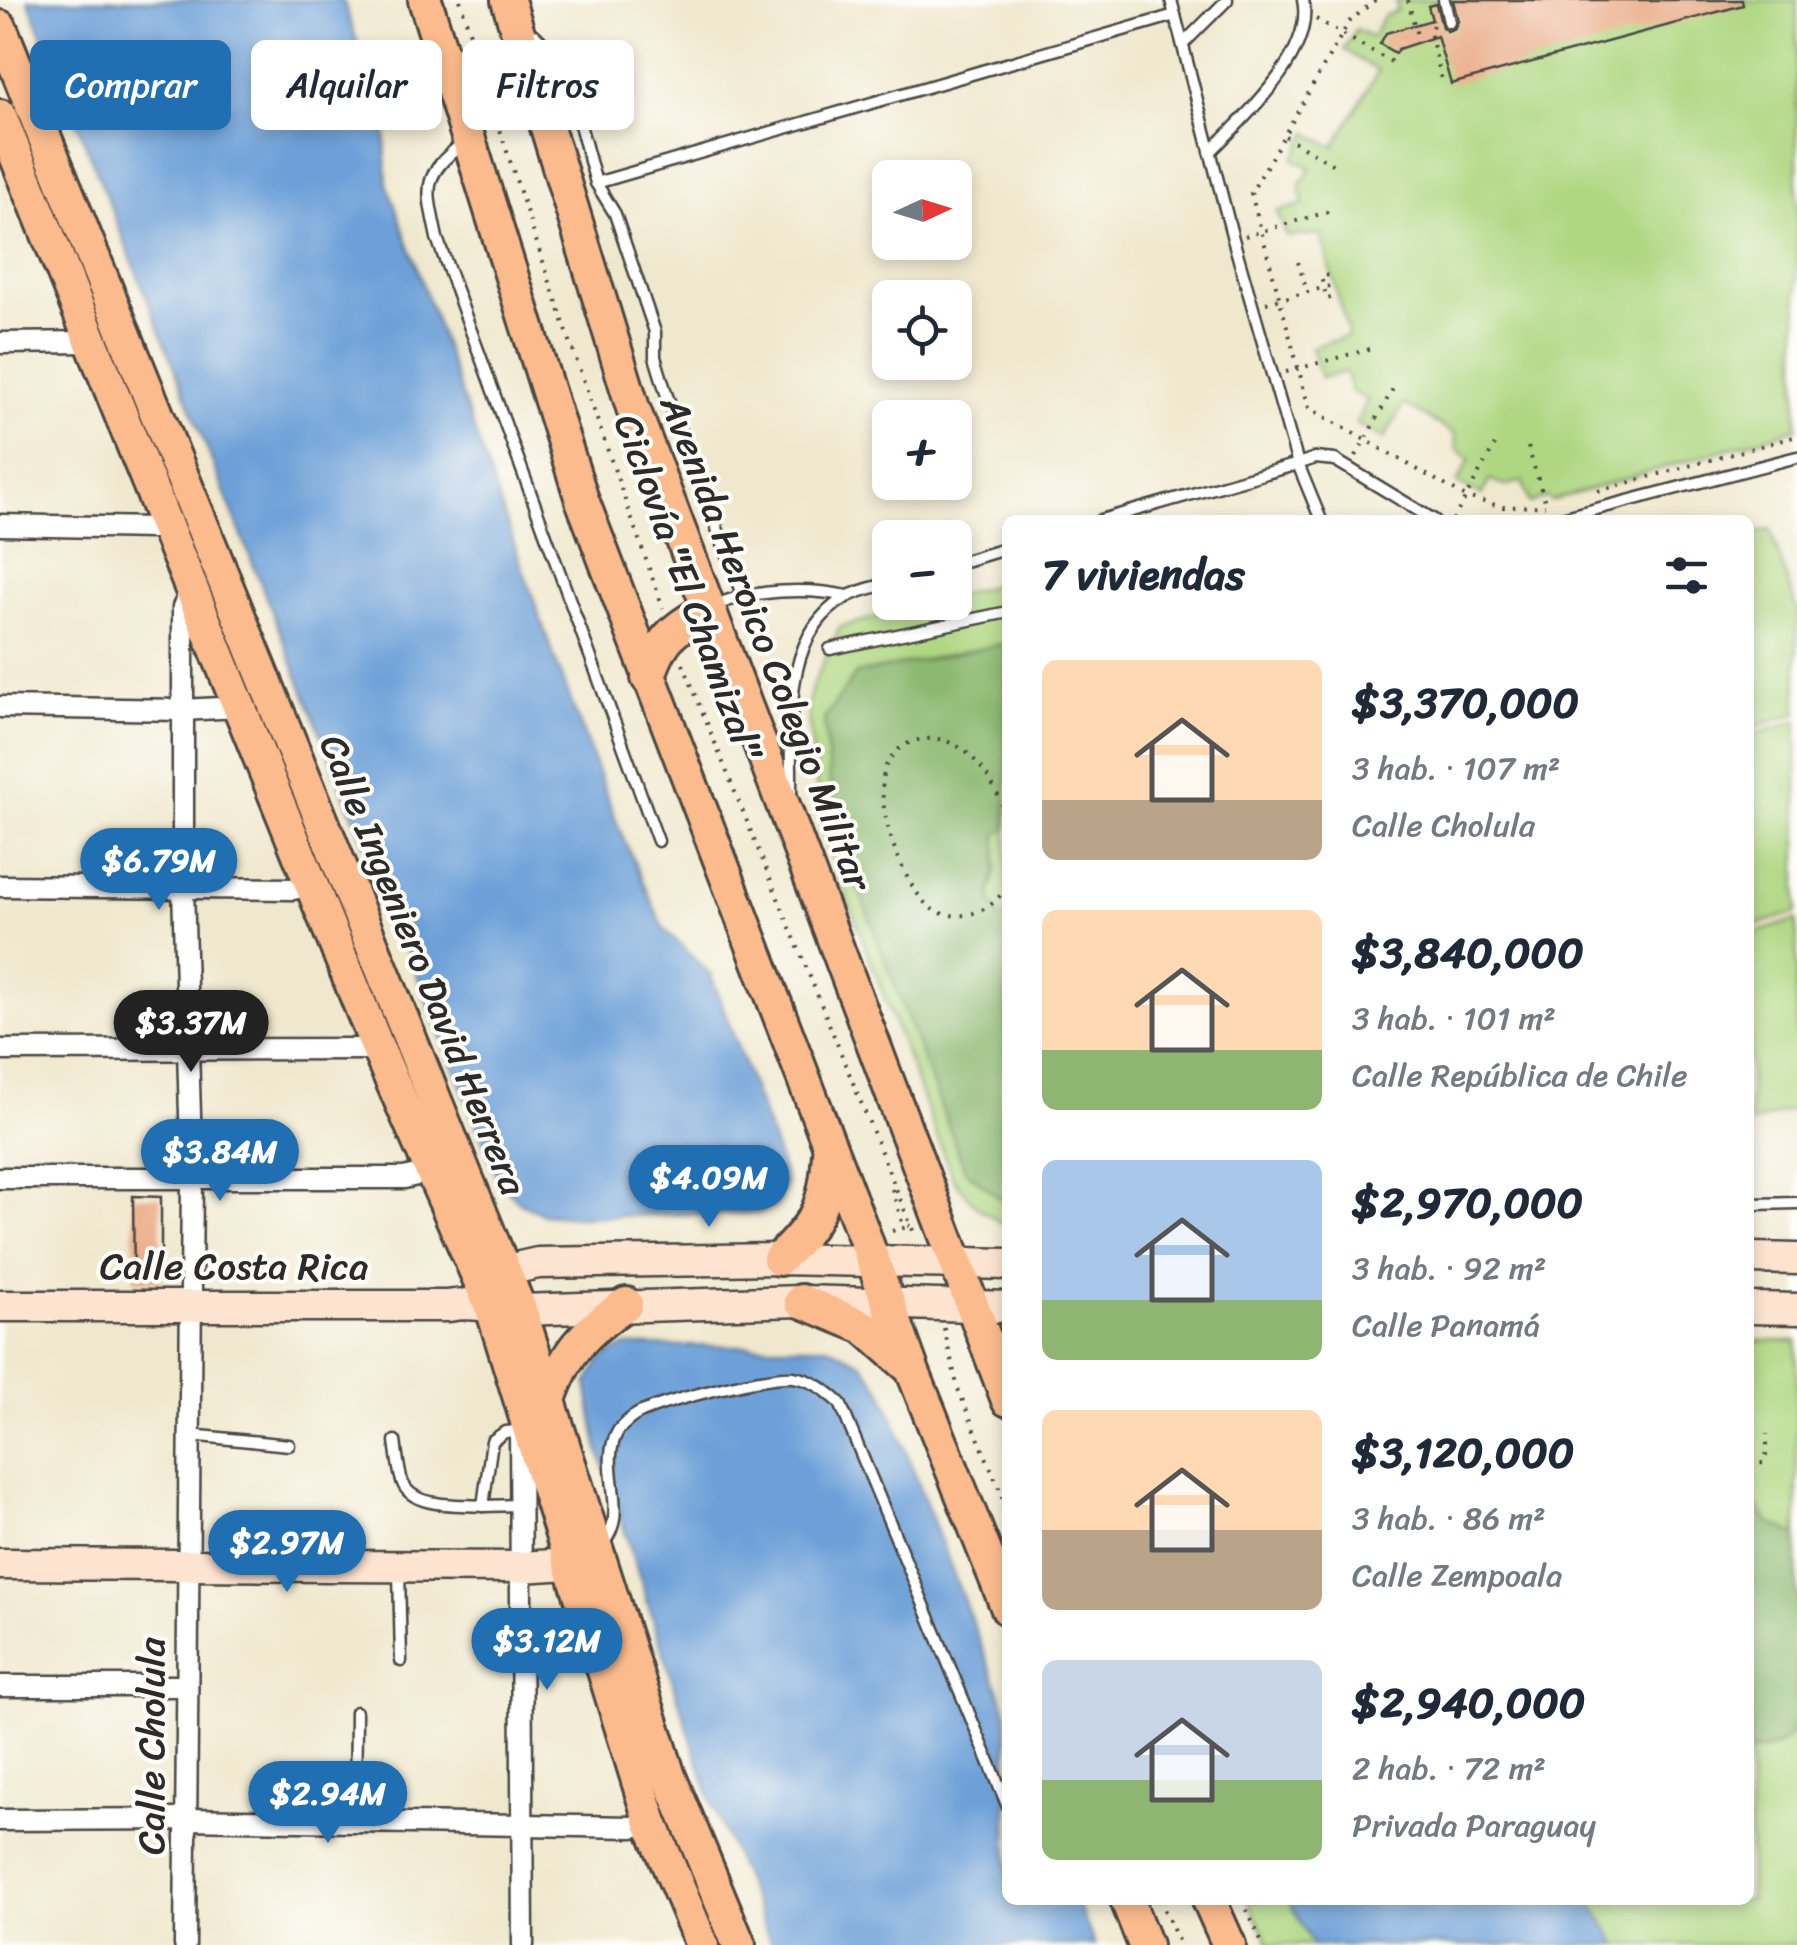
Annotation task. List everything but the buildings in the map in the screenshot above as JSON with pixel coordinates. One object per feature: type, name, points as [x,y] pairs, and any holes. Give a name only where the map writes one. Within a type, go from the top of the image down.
[{"type":"main road","points":[[425,0],[582,500],[1002,1594]]},
{"type":"main road","name":"Avenida Heroico Colegio Militar","points":[[512,16],[634,408],[1002,1384]]},
{"type":"main road","name":"Calle Ingeniero David Herrera","points":[[0,27],[494,1297],[582,1558],[739,1945]]},
{"type":"main road","name":"Calle Ingeniero David Herrera","points":[[0,116],[7,152],[92,342],[378,1049],[494,1297]]},
{"type":"main road","points":[[648,678],[660,646],[672,632],[707,609]]},
{"type":"main road","points":[[779,1259],[806,1234],[823,1203],[829,1144]]},
{"type":"main road","points":[[1754,1258],[1797,1258]]},
{"type":"main road","name":"Calle Costa Rica","points":[[494,1297],[538,1262],[779,1259],[1002,1264]]},
{"type":"main road","name":"Calle Costa Rica","points":[[0,1306],[448,1306],[494,1297],[626,1304],[801,1301],[1002,1307]]},
{"type":"main road","points":[[801,1301],[864,1327],[914,1372]]},
{"type":"main road","points":[[533,1418],[580,1339],[626,1304]]},
{"type":"main road","points":[[1754,1308],[1797,1309]]},
{"type":"main road","points":[[0,1564],[521,1567],[582,1558]]},
{"type":"main road","name":"Calle Ingeniero David Herrera","points":[[582,1558],[651,1823],[702,1945]]},
{"type":"main road","points":[[1129,1905],[1146,1945]]},
{"type":"main road","points":[[1211,1905],[1229,1945]]},
{"type":"street","points":[[0,343],[92,342]]},
{"type":"street","points":[[0,525],[153,528],[166,524]]},
{"type":"street","name":"Calle Cholula","points":[[185,1945],[192,1179],[183,888],[182,607],[192,590]]},
{"type":"street","points":[[0,707],[238,707]]},
{"type":"street","points":[[0,886],[293,889],[310,885]]},
{"type":"street","points":[[0,1050],[378,1049]]},
{"type":"street","points":[[0,1178],[404,1178],[433,1171]]},
{"type":"street","points":[[522,1945],[520,1505],[533,1418]]},
{"type":"street","points":[[0,1686],[187,1686]]},
{"type":"street","points":[[0,1820],[633,1826],[651,1823]]},
{"type":"lane","points":[[1171,0],[1252,307],[1298,464],[1320,515]]},
{"type":"lane","points":[[1183,44],[1226,0]]},
{"type":"lane","points":[[1210,152],[1278,78],[1300,38],[1306,13],[1302,0]]},
{"type":"lane","points":[[596,183],[1175,15]]},
{"type":"lane","points":[[512,16],[553,52],[568,81],[596,183],[615,214],[655,332],[655,357],[667,396],[744,597]]},
{"type":"lane","points":[[467,140],[438,164],[431,178],[430,205],[437,238],[658,841]]},
{"type":"lane","points":[[1571,515],[1797,457]]},
{"type":"lane","points":[[1120,515],[1326,458],[1351,468],[1426,515]]},
{"type":"lane","points":[[972,559],[1002,550]]},
{"type":"lane","points":[[790,823],[792,707],[802,651],[819,620],[847,596],[872,588]]},
{"type":"lane","points":[[707,609],[732,598],[762,593],[830,592],[847,596]]},
{"type":"lane","points":[[830,649],[1002,613]]},
{"type":"lane","points":[[1754,1204],[1797,1203]]},
{"type":"lane","points":[[582,1558],[612,1533],[614,1446],[618,1431],[638,1413],[748,1383],[794,1377],[822,1386],[840,1402],[1002,1793]]},
{"type":"lane","points":[[483,1506],[492,1441],[533,1418]]},
{"type":"lane","points":[[189,1435],[288,1446]]},
{"type":"lane","points":[[395,1441],[402,1482],[417,1498],[483,1506],[520,1505]]},
{"type":"lane","points":[[399,1566],[402,1661]]},
{"type":"lane","points":[[355,1822],[356,1712]]},
{"type":"path","name":"Ciclovía \"El Chamizal\"","points":[[460,0],[584,383],[696,699],[915,1236]]},
{"type":"path","points":[[1375,0],[1349,22],[1251,193],[1309,408],[1466,497],[1503,507],[1558,502]]},
{"type":"path","points":[[1408,0],[1420,47]]},
{"type":"path","points":[[1442,82],[1430,32],[1446,11]]},
{"type":"path","points":[[1306,13],[1395,64]]},
{"type":"path","points":[[1284,136],[1337,167]]},
{"type":"path","points":[[1233,239],[1332,211]]},
{"type":"path","points":[[1298,262],[1306,292]]},
{"type":"path","points":[[1328,275],[1321,277],[1327,287],[1327,300],[1334,297]]},
{"type":"path","points":[[1252,307],[1327,287]]},
{"type":"path","points":[[1272,376],[1368,349]]},
{"type":"path","points":[[1351,468],[1395,385]]},
{"type":"path","points":[[1588,494],[1797,436]]},
{"type":"path","points":[[1456,515],[1495,445]]},
{"type":"path","points":[[1528,447],[1550,515]]},
{"type":"path","points":[[1002,810],[980,766],[958,746],[936,738],[915,740],[896,751],[886,765],[882,794],[887,823],[908,878],[933,910],[969,914],[990,907],[1002,892]]},
{"type":"path","points":[[892,1232],[923,1223]]},
{"type":"path","points":[[943,1325],[958,1389],[1002,1497]]},
{"type":"path","points":[[1754,1464],[1763,1463],[1768,1434]]},
{"type":"path","points":[[1162,1905],[1180,1945]]},
{"type":"path","points":[[1244,1905],[1263,1945]]},
{"type":"green space","points":[[1399,0],[1797,0],[1797,428],[1551,501],[1546,497],[1530,503],[1522,481],[1506,486],[1490,480],[1481,495],[1457,483],[1470,459],[1457,449],[1455,434],[1404,404],[1384,439],[1356,424],[1367,400],[1351,391],[1346,372],[1321,378],[1312,347],[1349,336],[1321,234],[1287,237],[1277,212],[1304,204],[1300,185],[1311,168],[1294,159],[1308,133],[1334,147],[1378,71],[1344,50],[1356,29],[1372,37],[1384,16],[1397,11]]},
{"type":"green space","points":[[1770,529],[1797,610],[1797,713],[1754,727],[1754,534]]},
{"type":"green space","points":[[1002,582],[1002,1224],[977,1207],[953,1179],[822,832],[807,707],[812,687],[840,627],[872,618],[972,620],[972,591]]},
{"type":"green space","points":[[1002,644],[1002,832],[997,834],[997,867],[990,896],[1002,917],[1002,1200],[965,1170],[833,822],[824,719],[856,674]]},
{"type":"green space","points":[[1797,721],[1797,912],[1754,926],[1754,735]]},
{"type":"green space","points":[[1797,919],[1797,1108],[1754,1123],[1754,934]]},
{"type":"green space","points":[[1754,1341],[1797,1341],[1797,1945],[1270,1945],[1250,1905],[1754,1905]]},
{"type":"green space","points":[[1754,1502],[1769,1523],[1797,1535],[1797,1720],[1790,1735],[1767,1749],[1754,1751]]},
{"type":"water","points":[[28,0],[343,0],[357,40],[251,40],[251,130],[385,130],[387,183],[548,640],[619,828],[664,929],[711,975],[780,1161],[786,1184],[776,1206],[758,1213],[576,1217],[544,1214],[520,1203],[499,1181],[80,130],[231,130],[231,40],[44,40]]},
{"type":"water","points":[[626,1346],[827,1346],[863,1364],[883,1392],[1002,1699],[1002,1905],[1078,1905],[1095,1945],[772,1945],[710,1798],[598,1447],[587,1385],[601,1359]]},
{"type":"water","points":[[1291,1905],[1593,1905],[1618,1945],[1313,1945]]}]
